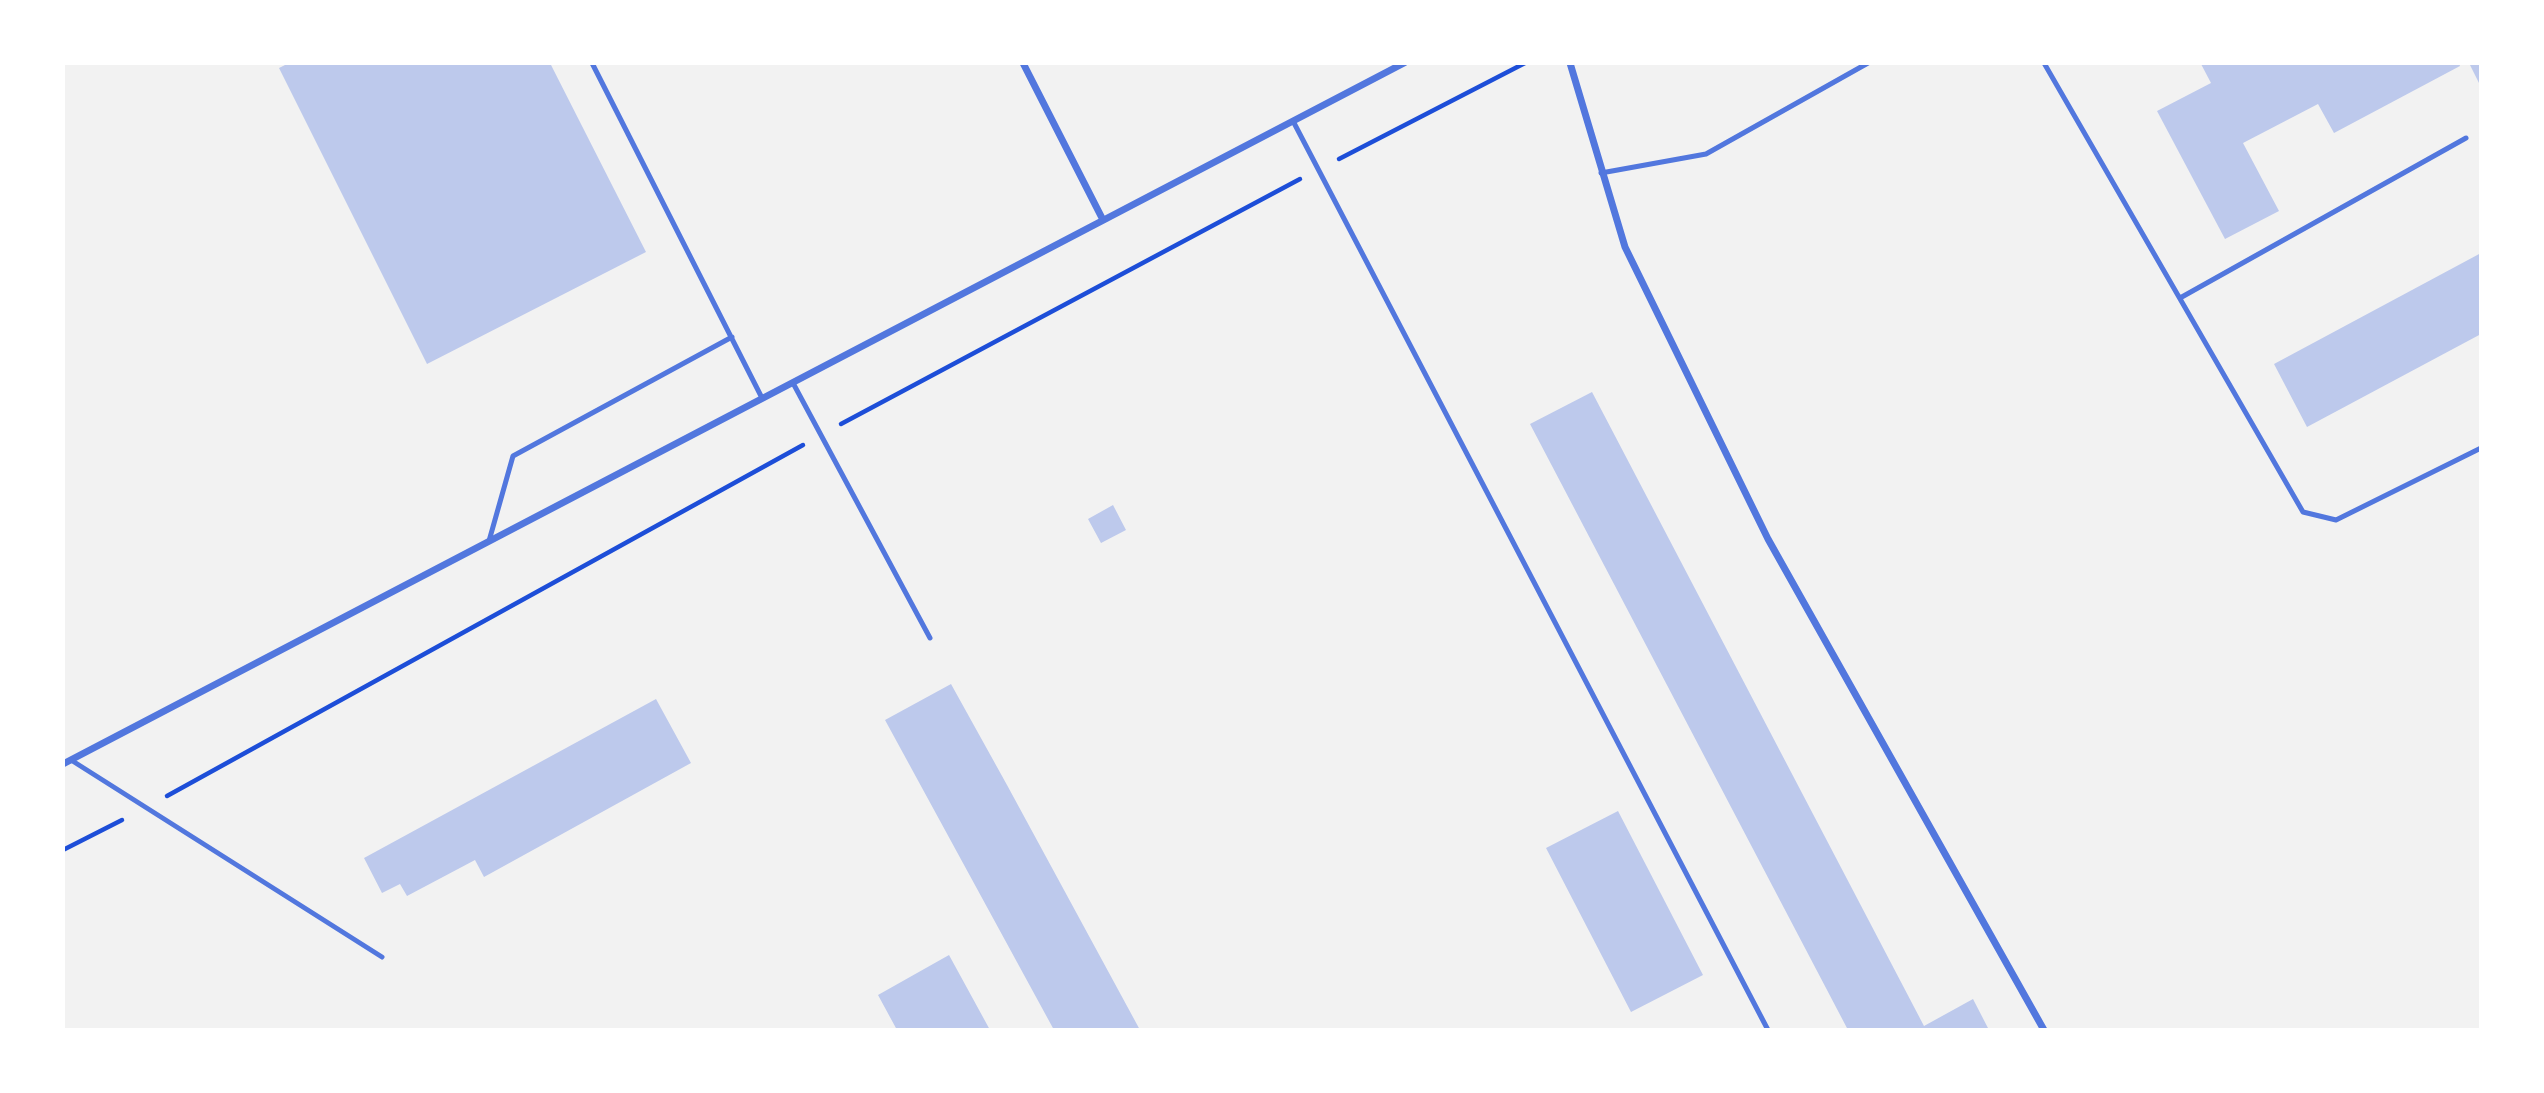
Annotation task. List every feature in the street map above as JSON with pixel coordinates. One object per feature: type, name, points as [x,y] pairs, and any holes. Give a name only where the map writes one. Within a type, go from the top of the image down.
[{"type":"street","points":[[1023,63],[1103,220]]},
{"type":"street","points":[[63,764],[1404,63]]},
{"type":"street","points":[[1570,63],[1625,247],[1768,539],[2044,1030]]},
{"type":"lane","points":[[592,63],[762,398]]},
{"type":"lane","points":[[1601,173],[1706,154],[1868,63]]},
{"type":"lane","points":[[2044,63],[2303,512],[2336,520],[2481,448]]},
{"type":"lane","points":[[1293,121],[1768,1030]]},
{"type":"lane","points":[[2180,298],[2466,138]]},
{"type":"lane","points":[[489,541],[513,456],[732,337]]},
{"type":"lane","points":[[793,383],[930,638]]},
{"type":"lane","points":[[71,760],[382,957]]},
{"type":"path","points":[[63,850],[146,807],[821,435],[1318,169],[1524,63]]},
{"type":"building","points":[[289,63],[550,63],[646,252],[427,364],[279,68]]},
{"type":"building","points":[[2459,63],[2460,66],[2334,133],[2318,104],[2243,143],[2279,211],[2225,239],[2157,111],[2211,83],[2201,64]]},
{"type":"building","points":[[2469,63],[2481,63],[2481,87]]},
{"type":"building","points":[[2481,253],[2481,334],[2307,427],[2274,364]]},
{"type":"building","points":[[1592,392],[1924,1026],[1973,999],[1989,1030],[1848,1030],[1530,424]]},
{"type":"building","points":[[1113,505],[1126,530],[1101,543],[1088,519]]},
{"type":"building","points":[[951,684],[1140,1030],[1054,1030],[885,720]]},
{"type":"building","points":[[656,699],[691,763],[484,877],[475,860],[407,896],[400,884],[382,893],[364,858]]},
{"type":"building","points":[[1618,811],[1703,975],[1631,1012],[1546,848]]},
{"type":"building","points":[[949,955],[990,1030],[897,1030],[878,995]]}]
